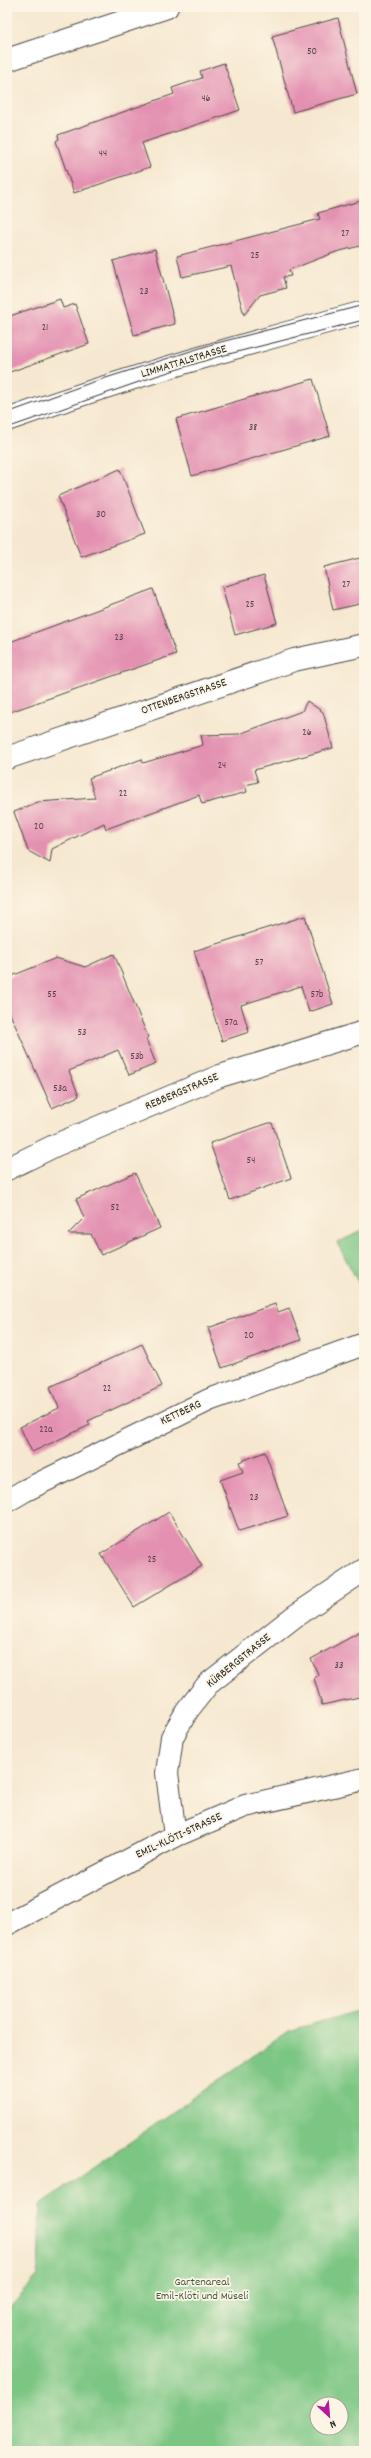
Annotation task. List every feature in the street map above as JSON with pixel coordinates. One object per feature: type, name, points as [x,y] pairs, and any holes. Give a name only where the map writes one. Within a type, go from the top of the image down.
[{"type":"street","points":[[7,60],[168,7]]},
{"type":"street","name":"LIMMATTALSTRASSE","points":[[7,420],[92,390],[199,357],[364,312]]},
{"type":"street","name":"OTTENBERGSTRASSE","points":[[7,758],[294,660],[364,645]]},
{"type":"street","name":"REBBERGSTRASSE","points":[[7,1169],[56,1145],[220,1076],[364,1032]]},
{"type":"street","name":"KETTBERG","points":[[7,1501],[38,1484],[209,1400],[364,1344]]},
{"type":"street","name":"KÜRBERGSTRASSE","points":[[175,1836],[167,1773],[172,1737],[186,1710],[208,1684],[296,1616],[364,1570]]},
{"type":"street","name":"EMIL-KLÖTI-STRASSE","points":[[7,1924],[175,1836],[244,1806],[364,1779]]},
{"type":"green space","points":[[364,1229],[364,1293],[337,1243]]},
{"type":"green space","name":"Gartenareal Emil-Klöti und Müseli","points":[[364,2009],[364,2451],[7,2451],[7,2311],[38,2276],[40,2205],[289,2031]]},
{"type":"building","points":[[338,18],[357,94],[293,112],[272,36]]},
{"type":"building","points":[[224,63],[240,110],[142,143],[150,167],[74,193],[56,141],[59,139],[58,135],[174,94],[172,88],[202,78],[200,71]]},
{"type":"building","points":[[364,200],[364,245],[336,252],[289,270],[291,276],[283,277],[286,288],[260,295],[244,315],[231,266],[182,277],[177,256],[320,219],[318,213]]},
{"type":"building","points":[[155,249],[175,324],[134,335],[113,261]]},
{"type":"building","points":[[60,299],[63,308],[75,304],[89,344],[7,373],[7,317]]},
{"type":"building","points":[[313,379],[330,436],[192,476],[176,419]]},
{"type":"building","points":[[120,469],[145,534],[81,557],[58,496]]},
{"type":"building","points":[[364,557],[364,603],[333,610],[324,567]]},
{"type":"building","points":[[264,575],[277,623],[235,635],[222,587]]},
{"type":"building","points":[[153,589],[176,654],[7,713],[7,643]]},
{"type":"building","points":[[307,701],[323,712],[333,748],[254,770],[258,782],[245,785],[247,792],[202,804],[199,795],[106,829],[104,823],[52,849],[50,863],[28,851],[14,812],[38,802],[95,798],[89,778],[142,759],[143,763],[203,745],[201,735],[239,734],[302,711]]},
{"type":"building","points":[[305,916],[333,1004],[309,1012],[301,986],[241,1005],[249,1032],[222,1041],[194,951]]},
{"type":"building","points":[[114,954],[148,1037],[146,1039],[156,1064],[129,1075],[118,1050],[69,1071],[79,1096],[52,1108],[7,1007],[7,978],[56,958],[85,967]]},
{"type":"building","points":[[272,1123],[291,1178],[230,1200],[210,1143]]},
{"type":"building","points":[[135,1173],[160,1228],[101,1255],[91,1234],[68,1234],[84,1218],[76,1199]]},
{"type":"building","points":[[275,1304],[278,1312],[289,1308],[301,1340],[222,1368],[208,1328]]},
{"type":"building","points":[[142,1344],[162,1386],[88,1421],[90,1425],[32,1452],[20,1427],[59,1408],[50,1387]]},
{"type":"building","points":[[265,1452],[288,1516],[239,1531],[220,1480],[243,1472],[239,1462]]},
{"type":"building","points":[[169,1512],[202,1566],[134,1607],[101,1554]]},
{"type":"building","points":[[364,1630],[364,1696],[322,1705],[314,1678],[318,1674],[311,1659]]},
{"type":"tram line","points":[[7,413],[90,383],[213,344],[364,305]]},
{"type":"tram line","points":[[7,428],[156,376],[217,357],[364,320]]}]
